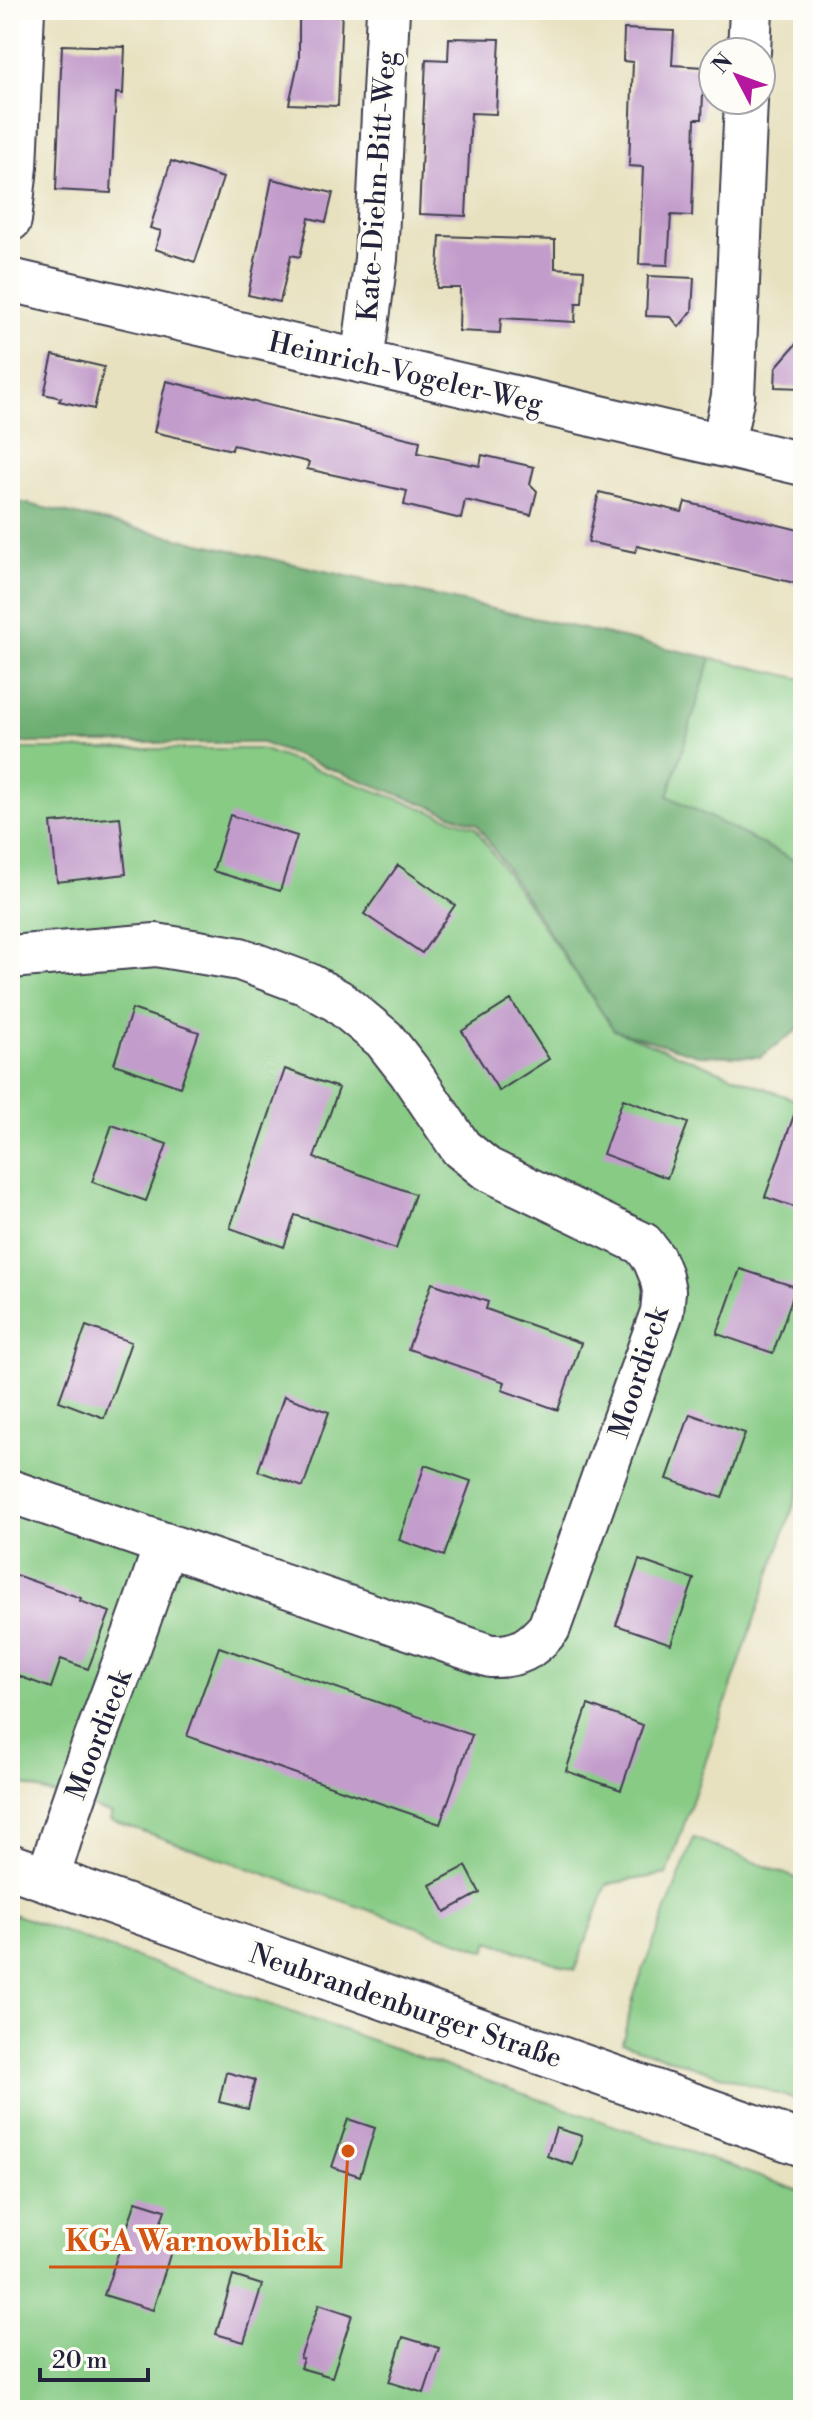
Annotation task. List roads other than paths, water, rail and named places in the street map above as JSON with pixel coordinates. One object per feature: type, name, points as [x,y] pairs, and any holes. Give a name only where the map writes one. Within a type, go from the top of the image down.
[{"type":"main road","name":"Neubrandenburger Straße","points":[[29,1872],[803,2144]]},
{"type":"street","points":[[10,220],[16,167],[23,10]]},
{"type":"street","name":"Kate-Diehn-Bitt-Weg","points":[[362,362],[376,259],[388,10]]},
{"type":"street","points":[[750,36],[751,10]]},
{"type":"street","points":[[723,444],[733,396],[745,116]]},
{"type":"street","name":"Heinrich-Vogeler-Weg","points":[[10,280],[803,464]]},
{"type":"street","name":"Moordieck","points":[[10,957],[156,945],[240,959],[307,984],[338,1001],[384,1039],[461,1148],[487,1169],[513,1184],[633,1238],[648,1250],[661,1276],[664,1291],[662,1312],[549,1628],[530,1648],[508,1656],[490,1656],[10,1491]]},
{"type":"street","name":"Moordieck","points":[[29,1872],[66,1817],[165,1544]]},
{"type":"place","name":"KGA Warnowblick","points":[[348,2151]]}]
